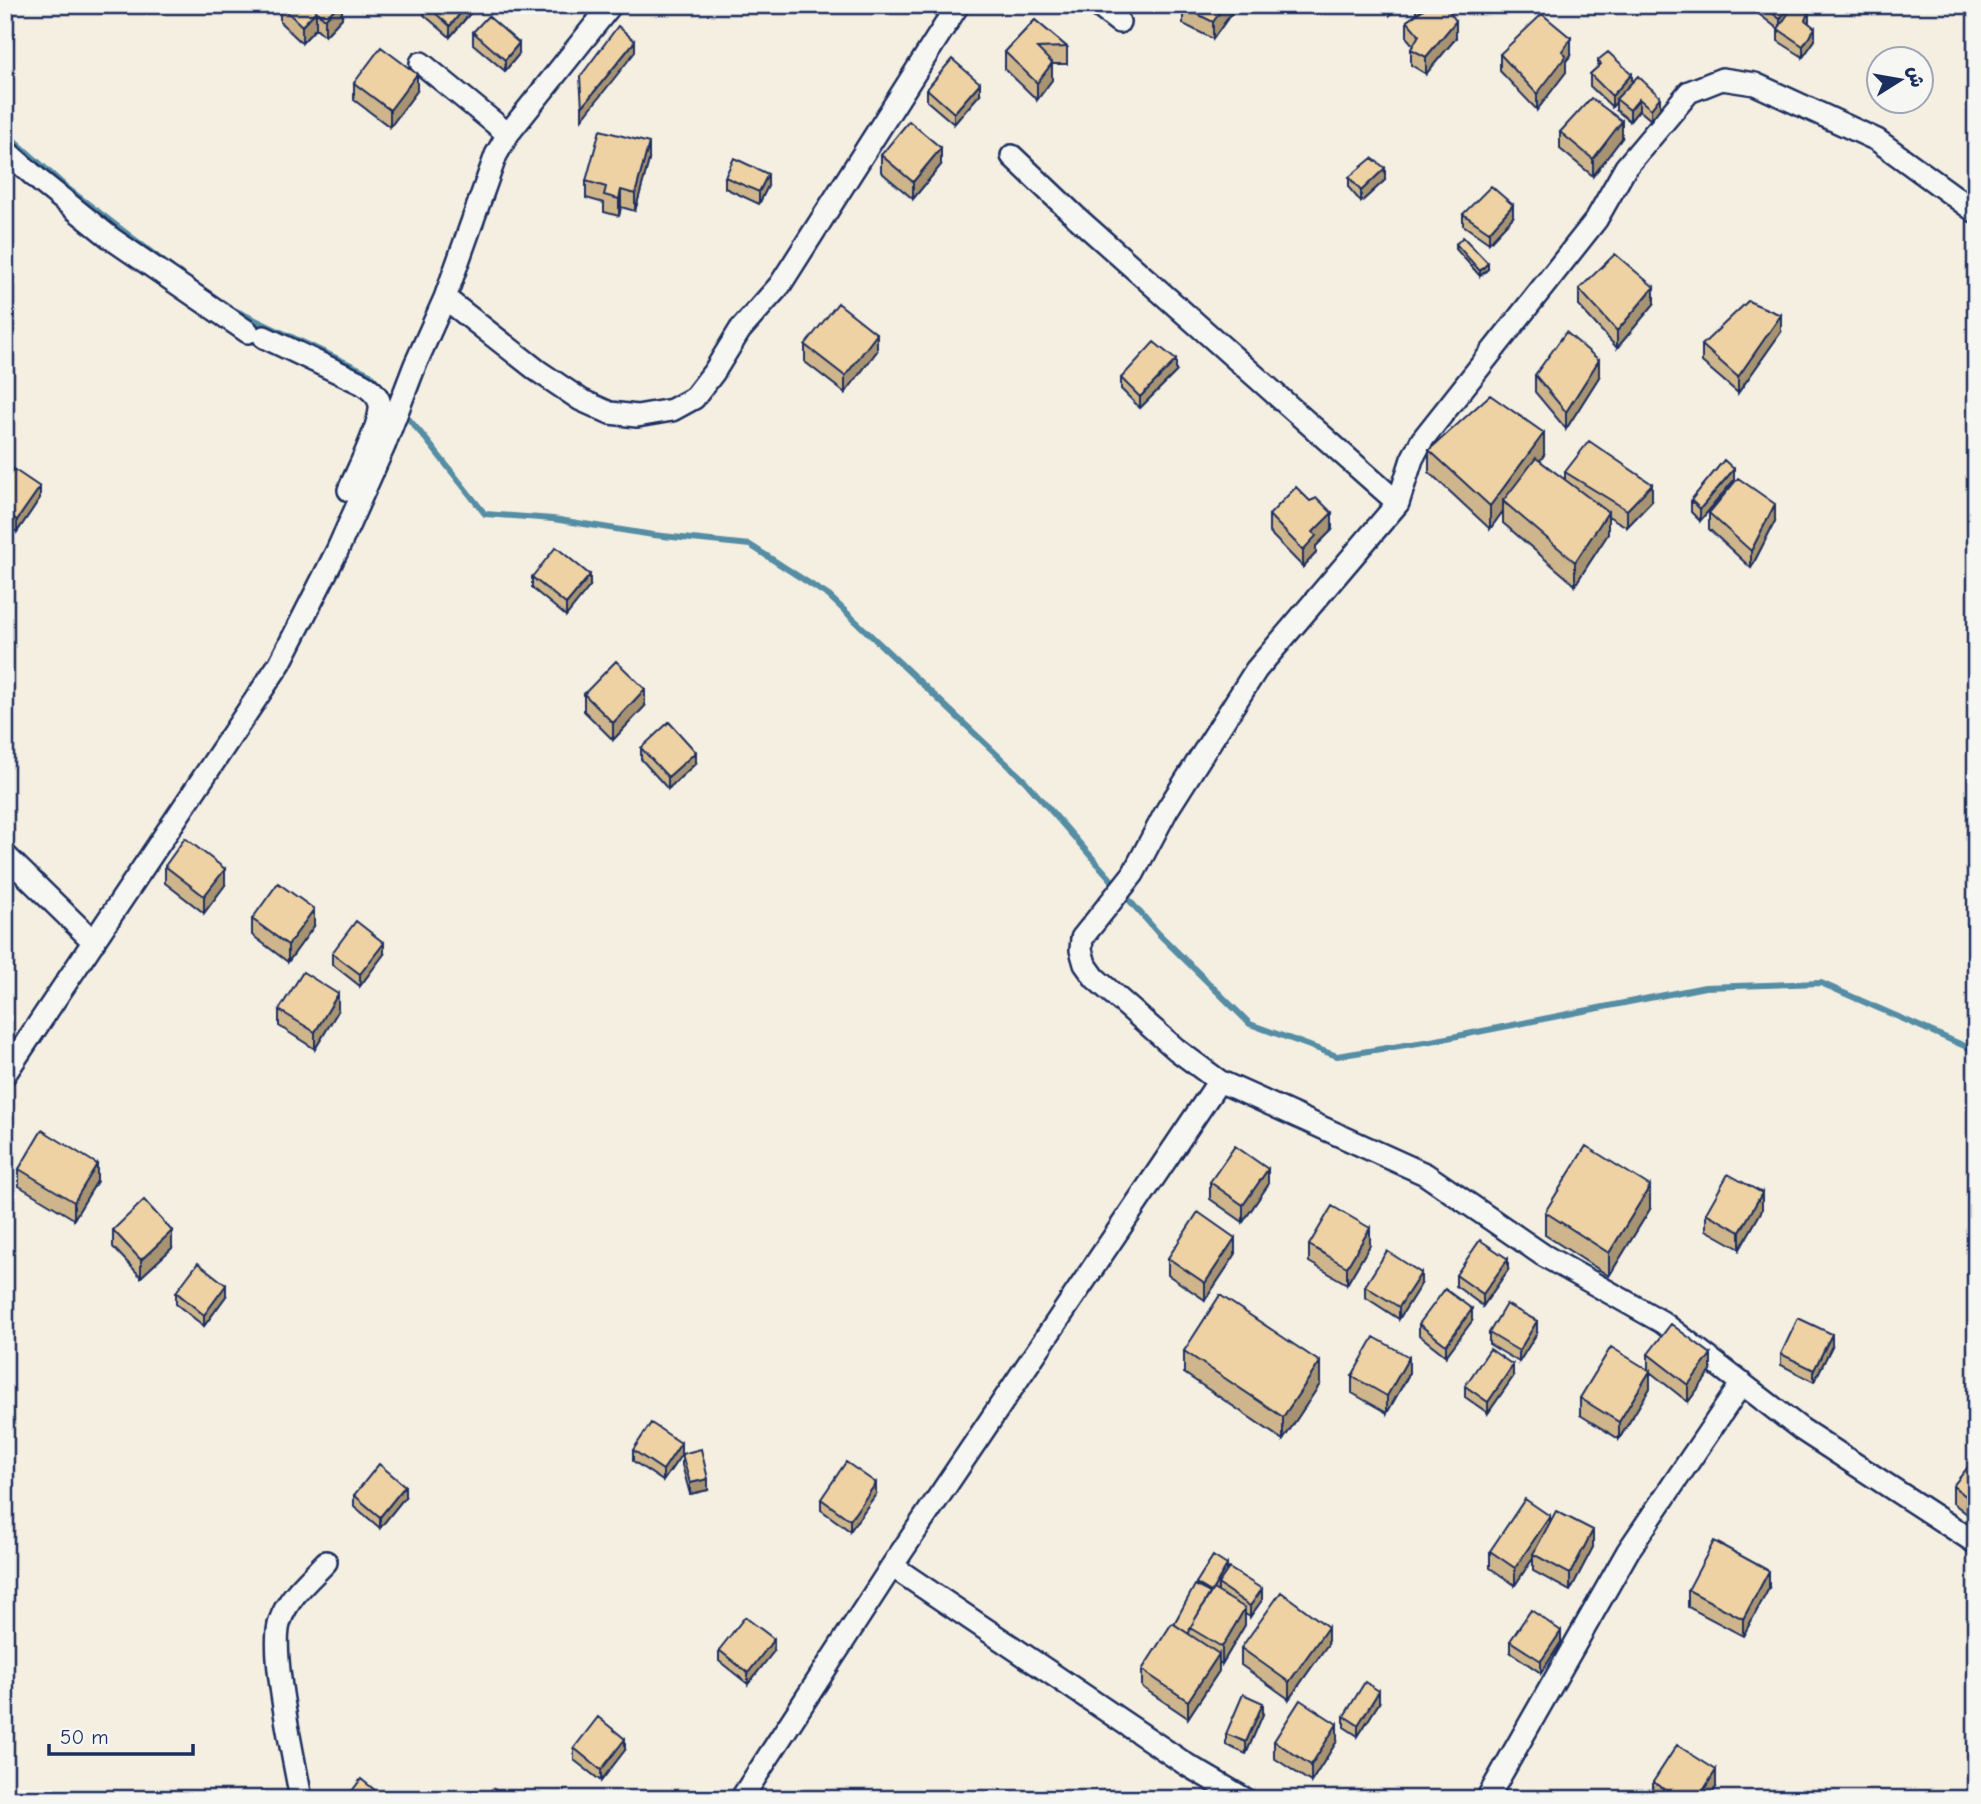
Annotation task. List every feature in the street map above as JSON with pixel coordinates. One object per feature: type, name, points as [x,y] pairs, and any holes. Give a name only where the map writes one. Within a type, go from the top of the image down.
[{"type":"street","points":[[5,1074],[280,663],[342,540],[384,446],[415,365],[445,298],[488,174],[508,134],[611,5]]},
{"type":"street","points":[[445,298],[538,372],[581,400],[610,413],[637,416],[672,410],[694,398],[740,330],[780,285],[958,5]]},
{"type":"street","points":[[1097,5],[1119,22]]},
{"type":"street","points":[[421,63],[508,134]]},
{"type":"street","points":[[1976,212],[1877,140],[1755,84],[1722,79],[1689,92],[1626,167],[1596,219],[1422,440],[1412,458],[1398,503],[1256,670],[1167,810],[1133,874],[1082,938],[1081,950],[1085,964],[1095,978],[1177,1050],[1219,1081],[1425,1174],[1543,1255],[1662,1322],[1801,1429],[1976,1543]]},
{"type":"street","points":[[5,150],[112,239],[256,335],[375,392],[380,404],[377,424],[289,626],[280,663]]},
{"type":"street","points":[[1012,156],[1075,216],[1398,503]]},
{"type":"street","points":[[5,855],[94,942]]},
{"type":"street","points":[[741,1799],[892,1566],[1219,1081]]},
{"type":"street","points":[[1488,1799],[1628,1551],[1742,1383]]},
{"type":"street","points":[[301,1799],[277,1638],[279,1622],[292,1597],[326,1562]]},
{"type":"street","points":[[892,1566],[1187,1765],[1245,1799]]},
{"type":"building","points":[[280,5],[338,5],[325,19],[316,11],[302,26]]},
{"type":"building","points":[[426,5],[467,5],[450,26]]},
{"type":"building","points":[[1225,5],[1213,22],[1183,7]]},
{"type":"building","points":[[1422,5],[1445,5],[1456,21],[1426,57],[1411,49],[1419,35],[1407,21],[1425,8]]},
{"type":"building","points":[[1762,5],[1790,5],[1780,19]]},
{"type":"building","points":[[1794,5],[1803,5],[1809,10],[1805,20],[1815,28],[1803,46],[1778,29]]},
{"type":"building","points":[[1542,14],[1571,38],[1562,51],[1566,56],[1537,94],[1500,54]]},
{"type":"building","points":[[488,16],[519,43],[505,60],[473,32]]},
{"type":"building","points":[[1035,20],[1067,47],[1037,48],[1052,63],[1037,83],[1005,52]]},
{"type":"building","points":[[618,26],[635,41],[582,107],[580,77]]},
{"type":"building","points":[[381,47],[417,74],[390,110],[354,83]]},
{"type":"building","points":[[1608,52],[1632,74],[1612,96],[1590,74],[1601,64],[1598,60]]},
{"type":"building","points":[[952,59],[980,83],[954,113],[927,89]]},
{"type":"building","points":[[1638,76],[1660,97],[1651,109],[1639,99],[1630,110],[1616,99]]},
{"type":"building","points":[[1591,98],[1622,121],[1593,159],[1560,132]]},
{"type":"building","points":[[909,121],[941,148],[913,182],[881,155]]},
{"type":"building","points":[[600,130],[649,143],[635,194],[621,190],[619,199],[604,195],[606,187],[586,181]]},
{"type":"building","points":[[734,158],[768,174],[759,192],[725,177]]},
{"type":"building","points":[[1372,158],[1385,168],[1361,191],[1349,177]]},
{"type":"building","points":[[1491,186],[1513,205],[1489,232],[1463,214]]},
{"type":"building","points":[[1463,237],[1488,263],[1480,271],[1456,244]]},
{"type":"building","points":[[1615,254],[1654,287],[1617,331],[1579,289]]},
{"type":"building","points":[[1748,301],[1781,315],[1738,377],[1702,345]]},
{"type":"building","points":[[838,303],[877,334],[845,376],[805,345]]},
{"type":"building","points":[[1566,332],[1599,360],[1566,412],[1535,375]]},
{"type":"building","points":[[1154,342],[1176,360],[1140,397],[1121,378]]},
{"type":"building","points":[[1490,395],[1544,433],[1490,506],[1429,450]]},
{"type":"building","points":[[1589,441],[1652,484],[1627,510],[1565,472]]},
{"type":"building","points":[[1536,458],[1608,512],[1575,562],[1503,501]]},
{"type":"building","points":[[1724,460],[1734,469],[1700,509],[1691,500]]},
{"type":"building","points":[[6,464],[40,487],[17,520],[5,512]]},
{"type":"building","points":[[1738,478],[1775,504],[1751,551],[1709,513]]},
{"type":"building","points":[[1296,487],[1310,501],[1317,498],[1332,513],[1313,532],[1316,536],[1303,550],[1269,515]]},
{"type":"building","points":[[556,547],[590,575],[566,604],[532,577]]},
{"type":"building","points":[[616,661],[645,689],[613,723],[584,694]]},
{"type":"building","points":[[669,722],[696,752],[668,777],[641,748]]},
{"type":"building","points":[[185,838],[225,869],[204,896],[165,866]]},
{"type":"building","points":[[278,883],[314,909],[288,945],[252,919]]},
{"type":"building","points":[[356,921],[384,943],[360,974],[332,953]]},
{"type":"building","points":[[303,972],[338,994],[315,1032],[279,1010]]},
{"type":"building","points":[[42,1130],[97,1164],[74,1202],[19,1169]]},
{"type":"building","points":[[1235,1146],[1268,1169],[1243,1205],[1210,1182]]},
{"type":"building","points":[[1586,1146],[1650,1186],[1609,1253],[1545,1212]]},
{"type":"building","points":[[1728,1174],[1762,1193],[1740,1232],[1706,1213]]},
{"type":"building","points":[[144,1200],[172,1231],[141,1260],[113,1230]]},
{"type":"building","points":[[1332,1206],[1370,1228],[1347,1267],[1309,1245]]},
{"type":"building","points":[[1198,1212],[1235,1238],[1205,1283],[1168,1258]]},
{"type":"building","points":[[1480,1240],[1508,1259],[1483,1294],[1456,1275]]},
{"type":"building","points":[[1387,1251],[1421,1273],[1399,1307],[1365,1286]]},
{"type":"building","points":[[198,1263],[226,1285],[204,1315],[176,1292]]},
{"type":"building","points":[[1445,1289],[1472,1309],[1446,1345],[1419,1324]]},
{"type":"building","points":[[1220,1295],[1320,1362],[1283,1417],[1184,1351]]},
{"type":"building","points":[[1506,1304],[1537,1321],[1519,1351],[1489,1333]]},
{"type":"building","points":[[1798,1318],[1832,1334],[1814,1370],[1781,1354]]},
{"type":"building","points":[[1671,1324],[1711,1354],[1688,1385],[1648,1354]]},
{"type":"building","points":[[1374,1337],[1409,1357],[1387,1396],[1352,1376]]},
{"type":"building","points":[[1611,1347],[1650,1371],[1619,1422],[1580,1398]]},
{"type":"building","points":[[1490,1349],[1513,1365],[1488,1402],[1465,1386]]},
{"type":"building","points":[[651,1423],[681,1443],[663,1470],[633,1450]]},
{"type":"building","points":[[701,1449],[708,1479],[690,1483],[682,1454]]},
{"type":"building","points":[[1976,1457],[1976,1504],[1953,1486]]},
{"type":"building","points":[[846,1462],[876,1483],[850,1520],[821,1499]]},
{"type":"building","points":[[379,1464],[405,1486],[380,1517],[354,1495]]},
{"type":"building","points":[[1525,1499],[1550,1516],[1515,1568],[1490,1551]]},
{"type":"building","points":[[1556,1511],[1593,1530],[1570,1574],[1533,1554]]},
{"type":"building","points":[[1714,1541],[1769,1571],[1743,1619],[1688,1590]]},
{"type":"building","points":[[1213,1556],[1227,1565],[1211,1592],[1196,1583]]},
{"type":"building","points":[[1229,1568],[1262,1589],[1250,1606],[1218,1584]]},
{"type":"building","points":[[1195,1585],[1210,1593],[1189,1634],[1174,1624]]},
{"type":"building","points":[[1213,1589],[1245,1608],[1222,1647],[1190,1628]]},
{"type":"building","points":[[1281,1592],[1328,1627],[1289,1682],[1241,1648]]},
{"type":"building","points":[[1531,1610],[1561,1631],[1541,1661],[1510,1641]]},
{"type":"building","points":[[745,1617],[774,1639],[748,1673],[719,1650]]},
{"type":"building","points":[[1172,1623],[1219,1654],[1188,1701],[1142,1670]]},
{"type":"building","points":[[1365,1682],[1379,1691],[1358,1725],[1344,1716]]},
{"type":"building","points":[[1243,1694],[1263,1703],[1246,1742],[1226,1734]]},
{"type":"building","points":[[1300,1700],[1337,1724],[1311,1765],[1274,1741]]},
{"type":"building","points":[[598,1717],[625,1739],[601,1770],[574,1748]]},
{"type":"building","points":[[1677,1745],[1716,1770],[1698,1799],[1679,1799],[1653,1782]]},
{"type":"building","points":[[361,1779],[386,1799],[346,1799]]},
{"type":"building","points":[[494,1789],[508,1799],[487,1799]]},
{"type":"waterway","points":[[5,132],[67,188],[172,268]]},
{"type":"waterway","points":[[230,308],[370,374],[485,514],[553,519],[653,535],[750,545],[829,596],[1025,781],[1158,933],[1250,1024],[1337,1056],[1437,1040],[1705,987],[1821,983],[1976,1051]]}]
